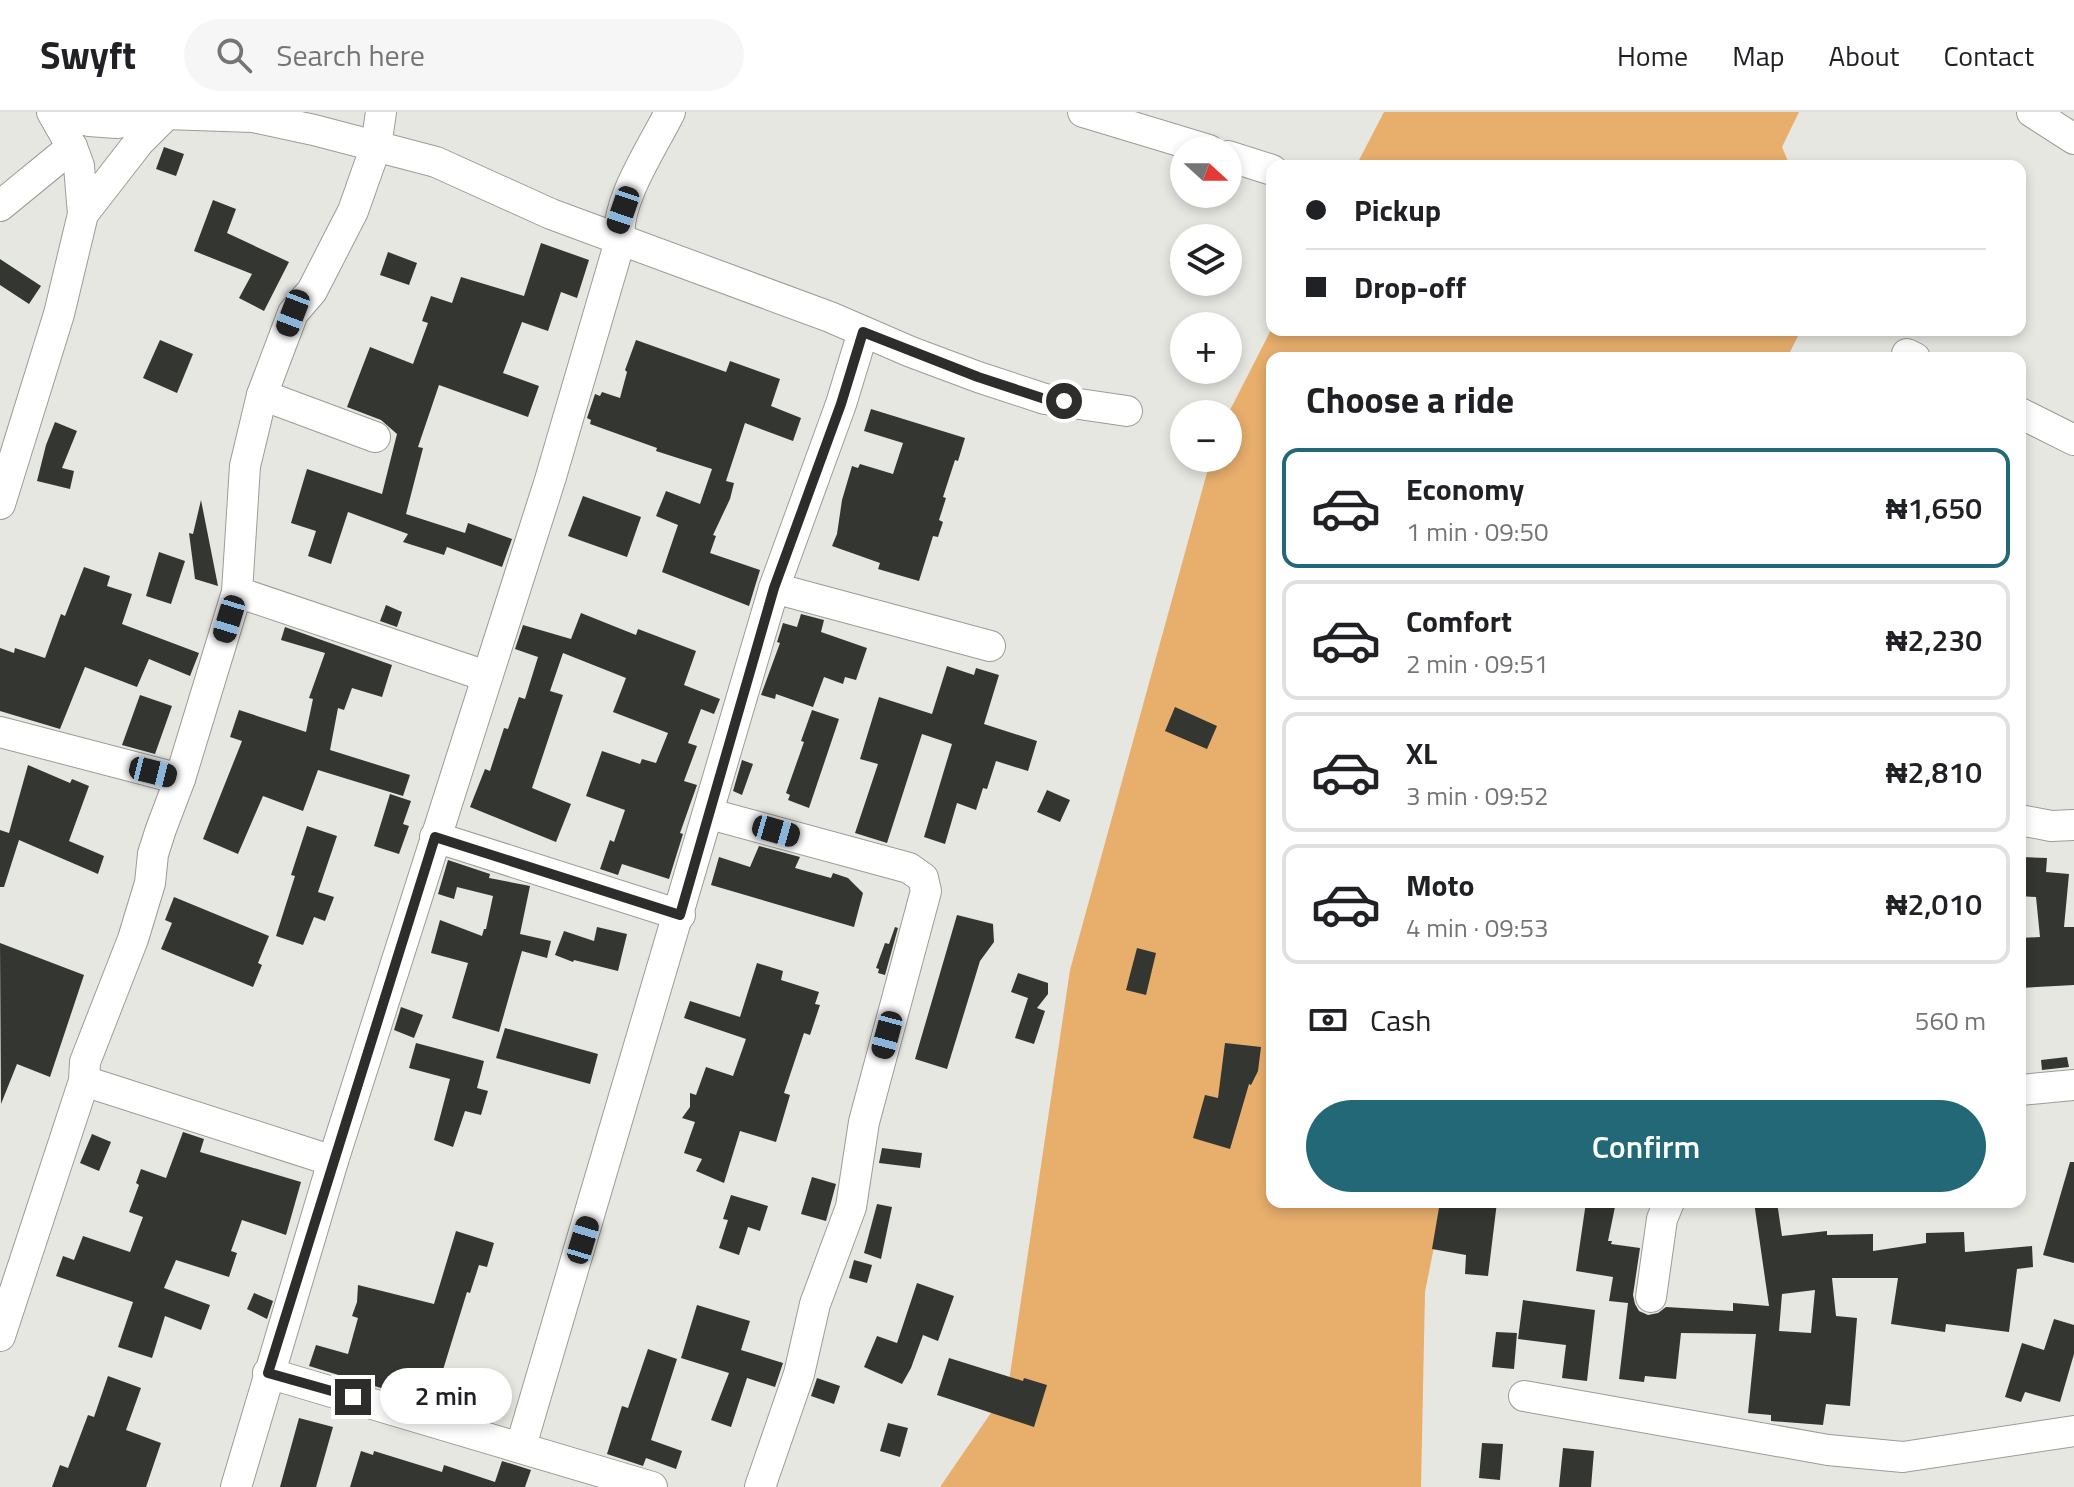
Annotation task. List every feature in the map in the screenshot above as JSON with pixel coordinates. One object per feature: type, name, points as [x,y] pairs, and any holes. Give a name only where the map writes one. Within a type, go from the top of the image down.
[{"type":"street","points":[[53,112],[89,121],[117,123],[168,113],[253,117],[436,162],[512,198],[620,241],[830,317],[938,362],[1045,399],[1127,411]]},
{"type":"street","points":[[0,504],[59,314],[83,214],[79,166],[53,112]]},
{"type":"street","points":[[0,1332],[84,1081],[85,1062],[133,939],[150,883],[153,854],[180,779],[237,592],[245,466],[262,395],[293,313],[312,291],[353,211],[376,146],[381,112]]},
{"type":"street","points":[[236,1487],[333,1161],[550,480],[620,241],[617,226],[670,112]]},
{"type":"street","points":[[1083,112],[1170,138]]},
{"type":"street","points":[[2032,112],[2074,139]]},
{"type":"street","points":[[83,214],[139,142],[168,113]]},
{"type":"street","points":[[0,206],[72,147]]},
{"type":"street","points":[[1242,160],[1266,168]]},
{"type":"street","points":[[521,1446],[710,814],[774,588],[841,404],[863,332]]},
{"type":"street","points":[[262,395],[375,437]]},
{"type":"street","points":[[2026,416],[2074,440]]},
{"type":"street","points":[[774,588],[990,646]]},
{"type":"street","points":[[237,592],[486,676]]},
{"type":"street","points":[[0,732],[180,779]]},
{"type":"street","points":[[710,814],[909,868],[923,878],[926,891],[864,1122],[851,1207],[815,1304],[799,1374],[760,1487]]},
{"type":"street","points":[[2026,821],[2051,826],[2074,825]]},
{"type":"street","points":[[435,837],[680,915]]},
{"type":"street","points":[[84,1081],[333,1161]]},
{"type":"street","points":[[2026,1089],[2074,1085]]},
{"type":"street","points":[[1651,1297],[1662,1219],[1667,1208]]},
{"type":"street","points":[[268,1373],[652,1487]]},
{"type":"street","points":[[1524,1396],[1828,1450],[1903,1457],[2074,1431]]},
{"type":"shaded area","points":[[1384,112],[1799,112],[1782,147],[1787,160],[1359,160]]},
{"type":"shaded area","points":[[1268,336],[1798,336],[1790,352],[1266,352],[1266,1208],[1442,1208],[1425,1292],[1421,1487],[940,1487],[1008,1388],[1070,970],[1207,472],[1242,472],[1242,400],[1235,400]]},
{"type":"building","points":[[164,147],[184,154],[176,176],[156,169]]},
{"type":"building","points":[[213,200],[236,209],[227,233],[289,262],[264,311],[239,298],[252,274],[194,251]]},
{"type":"building","points":[[541,243],[589,260],[577,298],[561,292],[548,331],[522,322],[503,373],[539,386],[528,417],[439,385],[418,447],[423,448],[406,514],[465,533],[468,523],[512,539],[502,567],[447,547],[444,555],[403,542],[408,534],[348,512],[331,564],[308,556],[316,531],[291,523],[307,469],[382,494],[397,434],[381,420],[347,407],[370,347],[413,364],[428,323],[422,321],[431,296],[452,303],[461,277],[524,296]]},
{"type":"building","points":[[388,252],[417,263],[409,285],[380,275]]},
{"type":"building","points":[[0,259],[41,286],[29,304],[0,285]]},
{"type":"building","points":[[160,340],[193,354],[177,393],[143,378]]},
{"type":"building","points":[[636,340],[726,372],[730,361],[780,379],[771,406],[801,418],[793,441],[745,423],[726,481],[734,483],[713,535],[716,536],[710,553],[760,570],[749,606],[662,572],[678,525],[656,516],[666,491],[700,504],[712,469],[656,451],[657,448],[590,424],[591,420],[587,418],[595,394],[600,396],[602,392],[620,398],[625,370]]},
{"type":"building","points":[[871,409],[965,438],[943,497],[946,498],[939,520],[943,522],[938,537],[933,536],[919,581],[878,569],[880,563],[832,546],[852,466],[858,468],[860,464],[893,474],[903,443],[864,431]]},
{"type":"building","points":[[55,422],[77,431],[62,468],[74,471],[70,489],[37,481]]},
{"type":"building","points":[[583,496],[641,517],[627,557],[568,536]]},
{"type":"building","points":[[201,500],[218,586],[195,579],[189,533],[193,534]]},
{"type":"building","points":[[159,552],[185,561],[171,604],[146,596]]},
{"type":"building","points":[[84,567],[110,576],[107,586],[132,594],[122,624],[199,653],[190,676],[149,659],[137,687],[85,667],[60,729],[0,711],[0,648],[14,653],[15,648],[45,658],[61,614],[65,616]]},
{"type":"building","points":[[386,605],[402,612],[397,627],[380,621]]},
{"type":"building","points":[[581,613],[636,635],[638,629],[696,651],[684,685],[720,699],[714,714],[701,709],[688,743],[697,746],[684,781],[697,785],[680,833],[683,834],[669,879],[622,864],[618,875],[600,869],[625,810],[586,796],[602,751],[640,764],[642,759],[656,763],[668,733],[613,712],[626,678],[563,653],[550,691],[563,695],[532,788],[571,804],[556,842],[470,807],[485,769],[490,771],[504,728],[508,729],[519,697],[525,699],[538,657],[515,649],[523,625],[571,639]]},
{"type":"building","points":[[801,614],[824,620],[821,632],[867,648],[856,680],[845,677],[843,684],[824,677],[813,707],[776,694],[775,699],[761,695],[780,643],[777,642],[783,623],[797,627]]},
{"type":"building","points":[[285,627],[392,665],[382,697],[352,688],[344,710],[338,708],[330,750],[410,775],[403,796],[318,770],[303,811],[263,796],[238,854],[203,839],[242,741],[230,737],[239,710],[306,732],[313,699],[309,698],[325,653],[281,640]]},
{"type":"building","points":[[947,666],[974,675],[976,668],[999,675],[984,724],[1037,741],[1028,771],[996,761],[976,810],[957,803],[945,844],[924,837],[952,744],[922,734],[887,843],[855,833],[878,764],[860,759],[879,697],[932,714]]},
{"type":"building","points":[[140,695],[172,706],[155,754],[122,745]]},
{"type":"building","points":[[1175,707],[1217,726],[1207,749],[1165,731]]},
{"type":"building","points":[[812,710],[839,719],[809,808],[788,800],[790,795],[786,793]]},
{"type":"building","points":[[742,760],[753,764],[742,795],[733,791]]},
{"type":"building","points":[[28,765],[70,783],[72,779],[89,786],[69,841],[104,856],[98,874],[19,840],[4,887],[0,887],[0,830],[9,833]]},
{"type":"building","points":[[1047,790],[1070,800],[1060,822],[1037,812]]},
{"type":"building","points":[[390,794],[411,801],[403,824],[409,826],[399,854],[374,846]]},
{"type":"building","points":[[307,826],[337,836],[318,892],[334,897],[325,921],[314,917],[303,945],[276,936]]},
{"type":"building","points":[[759,846],[800,857],[795,868],[831,878],[833,873],[848,878],[863,893],[854,927],[711,885],[719,857],[750,867]]},
{"type":"building","points":[[2026,857],[2047,858],[2046,872],[2069,874],[2064,927],[2074,927],[2074,985],[2026,988],[2026,938],[2040,937],[2036,897],[2026,896]]},
{"type":"building","points":[[448,860],[490,874],[489,878],[530,886],[520,934],[551,941],[547,958],[522,951],[499,1032],[452,1018],[468,963],[431,953],[440,920],[482,936],[493,896],[457,887],[454,899],[438,894]]},
{"type":"building","points":[[174,897],[269,936],[258,963],[262,965],[253,987],[161,949],[172,923],[165,920]]},
{"type":"building","points":[[957,915],[993,924],[994,942],[980,961],[947,1069],[915,1059]]},
{"type":"building","points":[[597,927],[627,934],[618,971],[555,955],[564,931],[594,941]]},
{"type":"building","points":[[895,927],[898,928],[885,975],[878,973],[879,969],[876,968],[885,943],[889,944]]},
{"type":"building","points":[[0,943],[84,975],[50,1077],[17,1064],[1,1104]]},
{"type":"building","points":[[1137,948],[1156,953],[1146,995],[1126,990]]},
{"type":"building","points":[[757,963],[783,971],[781,980],[819,992],[815,1004],[820,1005],[810,1035],[804,1033],[784,1093],[790,1095],[776,1142],[740,1131],[724,1183],[696,1171],[702,1159],[684,1153],[695,1122],[682,1118],[690,1107],[690,1093],[696,1095],[706,1067],[733,1076],[746,1039],[684,1018],[690,1001],[740,1017]]},
{"type":"building","points":[[1018,973],[1048,983],[1048,994],[1037,1008],[1045,1011],[1034,1044],[1015,1038],[1028,998],[1011,992]]},
{"type":"building","points":[[401,1007],[423,1015],[414,1038],[394,1030]]},
{"type":"building","points":[[505,1028],[598,1054],[590,1084],[496,1058]]},
{"type":"building","points":[[416,1043],[484,1061],[477,1088],[488,1091],[481,1115],[465,1111],[453,1147],[434,1140],[450,1079],[409,1068]]},
{"type":"building","points":[[1225,1043],[1261,1047],[1258,1071],[1249,1084],[1230,1149],[1193,1138],[1205,1095],[1218,1098]]},
{"type":"building","points":[[2067,1057],[2069,1067],[2042,1070],[2041,1060]]},
{"type":"building","points":[[183,1132],[204,1139],[200,1152],[301,1182],[286,1235],[242,1220],[231,1251],[237,1253],[229,1277],[176,1260],[164,1288],[210,1305],[201,1330],[165,1316],[152,1358],[118,1347],[133,1302],[56,1276],[63,1256],[74,1260],[83,1236],[130,1252],[143,1217],[129,1212],[141,1169],[166,1178]]},
{"type":"building","points":[[92,1134],[111,1142],[99,1171],[80,1163]]},
{"type":"building","points":[[882,1148],[922,1153],[920,1168],[879,1163]]},
{"type":"building","points":[[2070,1162],[2074,1162],[2074,1263],[2043,1255]]},
{"type":"building","points":[[812,1177],[836,1184],[826,1221],[801,1214]]},
{"type":"building","points":[[731,1195],[768,1206],[760,1231],[748,1227],[739,1255],[719,1248],[728,1220],[723,1219]]},
{"type":"building","points":[[877,1204],[892,1207],[881,1259],[864,1253]]},
{"type":"building","points":[[1439,1208],[1496,1208],[1488,1276],[1465,1274],[1466,1255],[1432,1249]]},
{"type":"building","points":[[1585,1208],[1615,1208],[1608,1241],[1640,1248],[1633,1295],[1639,1311],[1648,1315],[1666,1307],[1733,1311],[1733,1303],[1769,1306],[1755,1208],[1778,1208],[1782,1236],[1827,1231],[1827,1235],[1873,1234],[1873,1251],[1926,1243],[1926,1233],[1964,1232],[1965,1252],[2032,1246],[2033,1267],[2017,1269],[2009,1332],[1946,1324],[1945,1332],[1891,1324],[1898,1278],[1832,1278],[1836,1316],[1857,1318],[1850,1406],[1826,1404],[1823,1425],[1771,1421],[1771,1415],[1748,1413],[1756,1334],[1681,1333],[1676,1379],[1645,1376],[1644,1382],[1619,1379],[1628,1303],[1609,1301],[1613,1277],[1576,1271]],"holes":[[[1815,1290],[1811,1333],[1779,1331],[1782,1294]]]},
{"type":"building","points":[[456,1231],[494,1243],[487,1267],[479,1265],[470,1293],[467,1292],[434,1399],[406,1390],[404,1395],[309,1366],[316,1345],[348,1354],[358,1318],[352,1316],[358,1285],[434,1304]]},
{"type":"building","points":[[854,1260],[872,1265],[867,1283],[849,1278]]},
{"type":"building","points":[[917,1283],[954,1296],[938,1341],[923,1335],[902,1384],[864,1367],[877,1336],[897,1343]]},
{"type":"building","points":[[254,1293],[273,1301],[267,1319],[247,1309]]},
{"type":"building","points":[[1523,1300],[1595,1310],[1587,1381],[1562,1378],[1566,1345],[1518,1339]]},
{"type":"building","points":[[697,1305],[750,1321],[741,1350],[783,1363],[775,1387],[747,1378],[731,1427],[711,1420],[729,1373],[681,1358]]},
{"type":"building","points":[[2054,1319],[2074,1325],[2074,1354],[2060,1402],[2025,1392],[2021,1402],[2005,1397],[2022,1343],[2044,1350]]},
{"type":"building","points":[[1496,1332],[1517,1333],[1514,1369],[1492,1367]]},
{"type":"building","points":[[648,1349],[677,1359],[651,1440],[682,1451],[676,1469],[646,1458],[643,1466],[607,1454],[622,1406],[628,1408]]},
{"type":"building","points":[[949,1358],[1023,1381],[1024,1378],[1047,1385],[1034,1427],[937,1395]]},
{"type":"building","points":[[108,1376],[141,1388],[126,1430],[161,1443],[146,1487],[52,1487],[60,1465],[68,1468],[88,1415],[94,1417]]},
{"type":"building","points":[[817,1378],[840,1386],[834,1404],[811,1396]]},
{"type":"building","points":[[299,1418],[333,1427],[316,1487],[280,1487]]},
{"type":"building","points":[[888,1423],[908,1428],[900,1457],[880,1451]]},
{"type":"building","points":[[1482,1443],[1503,1444],[1500,1480],[1479,1478]]},
{"type":"building","points":[[1563,1448],[1594,1451],[1591,1487],[1559,1487]]},
{"type":"building","points":[[361,1451],[373,1455],[374,1451],[442,1472],[444,1465],[495,1482],[502,1461],[531,1470],[525,1487],[350,1487]]},
{"type":"route","points":[[353,1397],[268,1373],[435,837],[680,915],[774,588],[841,404],[863,332],[978,377],[1045,399],[1064,401]]}]
